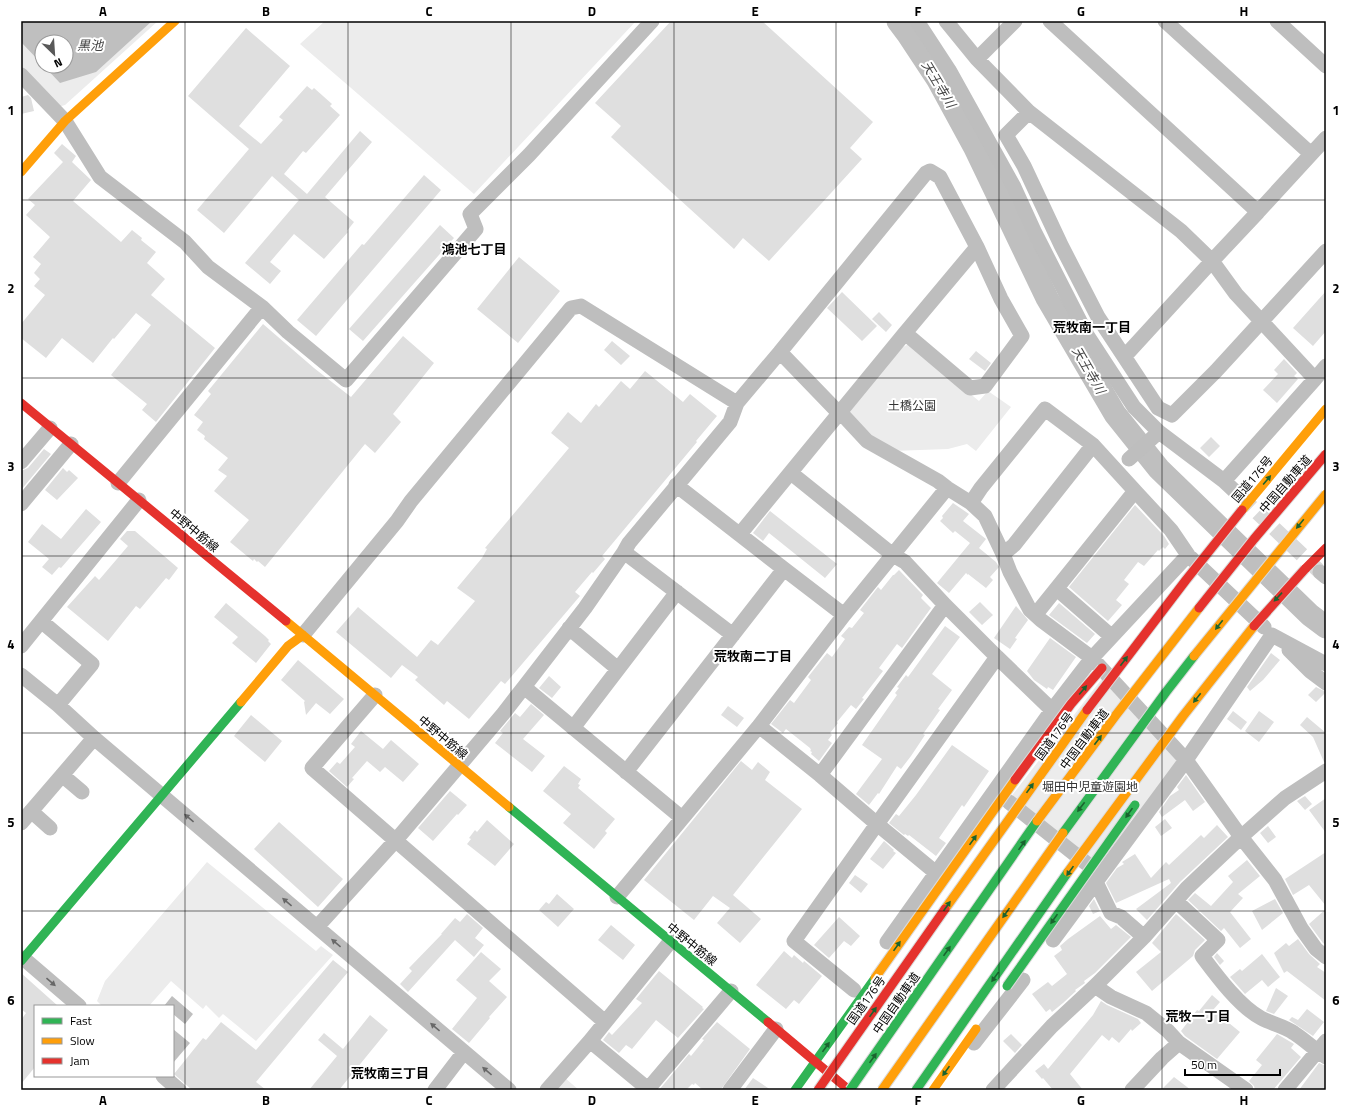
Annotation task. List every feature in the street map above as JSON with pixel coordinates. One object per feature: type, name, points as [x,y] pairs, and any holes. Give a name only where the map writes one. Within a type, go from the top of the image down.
[{"type":"main road","points":[[21,172],[65,121],[175,21]]},
{"type":"main road","name":"中野中筋線","points":[[21,403],[850,1090]]},
{"type":"main road","name":"国道176号","points":[[818,1090],[1028,792],[1123,661],[1203,558],[1241,503],[1326,409]]},
{"type":"main road","name":"中国自動車道","points":[[850,1090],[1054,799],[1222,577],[1326,454]]},
{"type":"main road","points":[[882,1090],[1071,821],[1157,705],[1243,595],[1326,494]]},
{"type":"main road","points":[[916,1090],[1094,837],[1183,716],[1276,599],[1317,573],[1326,548]]},
{"type":"main road","points":[[1145,619],[1203,558]]},
{"type":"main road","points":[[1208,699],[1251,629]]},
{"type":"main road","points":[[26,952],[288,646],[302,635]]},
{"type":"main road","points":[[795,1090],[991,814],[1071,704],[1109,658]]},
{"type":"main road","points":[[1171,754],[1179,742]]},
{"type":"main road","points":[[933,1090],[1141,797]]},
{"type":"street","points":[[21,75],[65,121],[100,177],[180,238],[208,267],[262,307],[288,332],[346,380],[476,229],[470,214],[530,155],[652,21]]},
{"type":"street","points":[[917,21],[949,70],[1002,166],[1087,335],[1134,407],[1157,434],[1224,481],[1241,503]]},
{"type":"street","points":[[946,21],[977,60],[1029,112],[1181,231],[1212,261],[1236,294],[1315,379]]},
{"type":"street","points":[[977,60],[1015,21]]},
{"type":"street","points":[[1050,21],[1258,212]]},
{"type":"street","points":[[1165,21],[1311,154]]},
{"type":"street","points":[[1277,21],[1326,66]]},
{"type":"street","points":[[1029,112],[1006,135],[1024,166],[1061,245],[1098,317],[1158,408],[1172,415],[1216,371],[1326,251]]},
{"type":"street","points":[[1125,356],[1326,138]]},
{"type":"street","points":[[317,927],[396,840],[503,714],[569,628],[629,543],[730,422],[737,403],[926,173],[930,171],[940,177],[977,247],[1001,299],[1022,336],[985,386],[970,388],[905,333]]},
{"type":"street","points":[[740,534],[977,247]]},
{"type":"street","points":[[302,635],[571,308],[581,306],[737,403]]},
{"type":"street","points":[[118,483],[262,307]]},
{"type":"street","points":[[780,352],[834,409],[841,413],[867,441],[938,481],[971,503],[985,516],[1010,572],[1030,610],[1092,658],[1186,760],[1241,837],[1275,880],[1301,928],[1316,949],[1326,957]]},
{"type":"street","points":[[1224,481],[1326,366]]},
{"type":"street","points":[[971,503],[981,488],[1045,409],[1093,446],[1171,530],[1188,555],[1310,671],[1326,683]]},
{"type":"street","points":[[21,462],[50,428]]},
{"type":"street","points":[[1131,457],[1157,434]]},
{"type":"street","points":[[21,504],[71,444]]},
{"type":"street","points":[[1003,554],[1014,545],[1093,446]]},
{"type":"street","points":[[791,473],[893,555],[905,562],[945,605],[1052,710]]},
{"type":"street","points":[[676,485],[844,615]]},
{"type":"street","points":[[617,897],[759,726],[844,615],[947,488]]},
{"type":"street","points":[[1036,614],[1135,491]]},
{"type":"street","points":[[21,646],[139,500]]},
{"type":"street","points":[[624,552],[733,635]]},
{"type":"street","points":[[854,1008],[854,990],[1052,710],[1111,636],[1188,555]]},
{"type":"street","points":[[626,772],[784,569]]},
{"type":"street","points":[[1057,589],[1111,636]]},
{"type":"street","points":[[574,728],[677,592]]},
{"type":"street","points":[[820,774],[945,605]]},
{"type":"street","points":[[41,621],[92,664],[58,705]]},
{"type":"street","points":[[569,628],[618,669]]},
{"type":"street","points":[[1272,635],[1326,664]]},
{"type":"street","points":[[956,1057],[971,1046],[1004,1004],[1186,760],[1272,635]]},
{"type":"street","points":[[854,990],[794,941],[998,657]]},
{"type":"street","points":[[21,675],[509,1090]]},
{"type":"street","points":[[524,687],[682,818]]},
{"type":"street","points":[[375,695],[312,768],[605,1022]]},
{"type":"street","points":[[759,726],[820,774],[877,824],[936,872]]},
{"type":"street","points":[[21,823],[94,738]]},
{"type":"street","points":[[994,1090],[1052,1026],[1144,937],[1187,888],[1285,798],[1326,771]]},
{"type":"street","points":[[62,775],[82,792]]},
{"type":"street","points":[[995,790],[1098,878],[1111,913],[1121,916],[1144,937]]},
{"type":"street","points":[[31,811],[50,828]]},
{"type":"street","points":[[1176,901],[1218,940],[1202,956],[1222,981],[1252,1012],[1261,1018],[1285,1028],[1323,1050],[1284,1090]]},
{"type":"street","points":[[547,1090],[590,1041],[670,942]]},
{"type":"street","points":[[26,952],[79,1005]]},
{"type":"street","points":[[1095,986],[1111,997],[1146,1014],[1168,1031],[1179,1043],[1246,1090]]},
{"type":"street","points":[[590,1041],[648,1089],[731,991]]},
{"type":"street","points":[[730,1090],[776,1029]]},
{"type":"street","points":[[1132,1090],[1162,1058],[1179,1043]]},
{"type":"street","points":[[434,1090],[464,1052]]},
{"type":"street","points":[[164,1077],[179,1090]]},
{"type":"green space","name":"黒池","points":[[21,21],[158,21],[65,105],[58,107],[21,67]]},
{"type":"green space","points":[[325,21],[636,21],[474,194],[300,44]]},
{"type":"green space","name":"土橋公園","points":[[909,344],[979,401],[988,391],[1011,407],[976,451],[967,444],[948,449],[892,451],[872,441],[848,410],[903,347]]},
{"type":"green space","name":"堀田中児童遊園地","points":[[1104,676],[1180,758],[1099,867],[1010,798]]},
{"type":"green space","points":[[207,862],[316,951],[321,946],[333,955],[256,1041],[223,1014],[219,1018],[206,1005],[203,1009],[171,981],[150,1005],[101,1005],[97,1001],[105,981]]},
{"type":"green space","points":[[565,1078],[579,1090],[555,1090]]},
{"type":"water","name":"黒池","points":[[21,21],[152,21],[96,72],[60,83],[52,74],[74,74],[74,34],[34,34],[34,56],[21,42]]},
{"type":"water","points":[[172,996],[193,1014],[185,1024],[174,1015],[174,1005],[165,1005]]},
{"type":"water","points":[[174,1030],[190,1043],[174,1062]]},
{"type":"building","points":[[671,21],[762,21],[873,122],[850,148],[862,159],[769,261],[743,238],[734,249],[611,137],[621,126],[595,103]]},
{"type":"building","points":[[246,28],[290,66],[239,126],[261,144],[283,120],[279,117],[307,86],[312,90],[314,88],[332,104],[330,106],[340,115],[306,153],[303,151],[284,174],[307,194],[360,131],[372,142],[325,197],[354,222],[347,231],[348,232],[324,259],[294,234],[270,262],[281,271],[270,284],[245,263],[299,200],[272,176],[224,233],[197,210],[249,149],[188,96]]},
{"type":"building","points":[[28,95],[31,98],[34,111],[21,114],[21,97]]},
{"type":"building","points":[[62,144],[76,156],[72,162],[91,180],[73,201],[121,242],[132,230],[142,238],[141,240],[156,252],[147,263],[165,279],[151,295],[215,348],[156,422],[142,410],[147,404],[111,375],[151,325],[136,313],[93,363],[62,338],[46,358],[21,338],[21,324],[45,295],[34,286],[40,279],[34,273],[41,264],[33,257],[50,237],[26,215],[35,205],[28,199],[63,162],[54,153]]},
{"type":"building","points":[[424,175],[441,190],[316,336],[297,320]]},
{"type":"building","points":[[440,225],[454,238],[363,341],[349,329]]},
{"type":"building","points":[[519,257],[560,291],[518,343],[477,309]]},
{"type":"building","points":[[1326,291],[1326,331],[1313,346],[1293,328]]},
{"type":"building","points":[[842,292],[877,326],[862,341],[827,308]]},
{"type":"building","points":[[879,312],[892,325],[886,332],[872,319]]},
{"type":"building","points":[[263,324],[314,368],[351,397],[403,336],[434,363],[393,414],[401,422],[375,453],[365,444],[265,567],[254,559],[253,561],[230,542],[249,520],[214,491],[227,476],[218,470],[228,458],[204,439],[205,436],[197,430],[203,422],[194,415],[211,394],[208,391]]},
{"type":"building","points":[[612,341],[630,356],[621,365],[604,350]]},
{"type":"building","points":[[976,351],[991,363],[985,371],[969,359]]},
{"type":"building","points":[[1284,359],[1297,373],[1294,376],[1298,379],[1277,403],[1263,390],[1278,374],[1274,370]]},
{"type":"building","points":[[645,371],[683,402],[690,394],[717,416],[602,556],[605,559],[575,592],[580,596],[505,684],[501,681],[469,719],[447,701],[444,705],[415,680],[418,677],[402,665],[391,678],[336,632],[358,607],[417,657],[431,640],[438,645],[475,601],[457,588],[482,558],[487,549],[485,548],[569,448],[551,433],[568,412],[581,423],[596,404],[599,407],[621,381],[630,389]]},
{"type":"building","points":[[1211,437],[1220,446],[1209,457],[1200,448]]},
{"type":"building","points":[[44,449],[51,454],[21,490],[21,471],[28,468]]},
{"type":"building","points":[[63,468],[67,472],[69,470],[78,478],[57,500],[45,490]]},
{"type":"building","points":[[953,503],[969,514],[963,521],[986,539],[979,548],[996,562],[999,567],[990,577],[993,580],[986,588],[966,573],[949,593],[937,583],[970,543],[955,531],[953,533],[940,521],[943,518],[942,516]]},
{"type":"building","points":[[1135,505],[1164,536],[1169,544],[1165,549],[1163,547],[1159,551],[1158,550],[1144,566],[1138,562],[1124,580],[1129,584],[1116,600],[1122,605],[1108,621],[1069,587]]},
{"type":"building","points":[[86,509],[101,522],[61,568],[59,567],[52,575],[42,567],[49,559],[28,542],[42,524],[61,539]]},
{"type":"building","points":[[770,511],[837,564],[825,578],[769,533],[763,541],[753,533]]},
{"type":"building","points":[[127,531],[135,531],[178,568],[169,580],[166,578],[140,609],[136,606],[108,641],[67,607],[95,576],[99,580],[128,546],[120,539]]},
{"type":"building","points":[[899,570],[923,595],[921,598],[931,608],[902,648],[897,644],[879,668],[883,671],[862,698],[864,699],[856,709],[851,705],[837,722],[838,723],[830,733],[832,735],[828,740],[832,743],[819,761],[811,754],[812,752],[810,751],[810,748],[786,729],[783,733],[771,724],[790,700],[794,703],[811,680],[808,677],[827,653],[832,657],[845,639],[841,636],[849,627],[852,628],[864,613],[860,610],[878,587],[881,590]]},
{"type":"building","points":[[980,602],[993,615],[982,625],[969,612]]},
{"type":"building","points":[[226,603],[265,636],[271,644],[256,663],[232,643],[238,637],[214,617]]},
{"type":"building","points":[[1059,603],[1095,634],[1087,643],[1049,615]]},
{"type":"building","points":[[1016,606],[1028,620],[1015,638],[1017,639],[1010,649],[994,638]]},
{"type":"building","points":[[945,626],[960,637],[932,674],[952,690],[938,709],[940,710],[923,734],[925,735],[911,756],[901,769],[897,766],[879,794],[878,793],[869,805],[856,794],[882,759],[862,745],[897,695],[895,693],[899,688],[897,687],[906,675],[908,677]]},
{"type":"building","points":[[1050,638],[1076,657],[1053,690],[1048,687],[1047,689],[1034,680],[1027,671]]},
{"type":"building","points":[[1271,653],[1280,660],[1263,680],[1250,691],[1247,687]]},
{"type":"building","points":[[298,660],[344,699],[330,714],[316,703],[306,715],[305,701],[281,680]]},
{"type":"building","points":[[549,676],[561,687],[552,698],[539,688]]},
{"type":"building","points":[[1316,687],[1326,692],[1316,702],[1308,695]]},
{"type":"building","points":[[531,704],[544,715],[523,739],[545,756],[532,772],[495,743],[503,733],[500,731],[515,713],[520,717]]},
{"type":"building","points":[[728,706],[744,718],[737,727],[721,715]]},
{"type":"building","points":[[1233,711],[1247,722],[1241,730],[1227,719]]},
{"type":"building","points":[[1259,711],[1274,722],[1259,742],[1245,731]]},
{"type":"building","points":[[251,715],[282,741],[265,762],[234,736]]},
{"type":"building","points":[[1307,717],[1326,733],[1326,762],[1324,762],[1313,737],[1300,725]]},
{"type":"building","points":[[361,731],[383,749],[391,740],[419,764],[403,782],[385,767],[380,772],[367,761],[352,778],[354,779],[347,787],[329,771],[337,762],[340,764],[355,747],[351,744]]},
{"type":"building","points":[[952,745],[989,771],[964,807],[962,805],[939,838],[946,843],[936,856],[909,835],[904,835],[889,823],[896,814],[899,816],[916,795]]},
{"type":"building","points":[[741,761],[752,770],[758,762],[770,772],[765,780],[802,809],[733,895],[761,919],[740,943],[717,923],[730,908],[713,896],[694,920],[644,880]]},
{"type":"building","points":[[564,766],[581,779],[578,784],[580,785],[578,788],[615,819],[605,831],[607,833],[594,849],[563,823],[571,814],[543,791]]},
{"type":"building","points":[[1186,775],[1205,802],[1193,811],[1185,800],[1162,817],[1159,812],[1170,796],[1179,790],[1177,787]]},
{"type":"building","points":[[450,791],[467,805],[433,841],[418,828]]},
{"type":"building","points":[[1305,796],[1312,804],[1305,810],[1297,801]]},
{"type":"building","points":[[1326,798],[1326,833],[1309,810]]},
{"type":"building","points":[[1165,819],[1172,828],[1161,836],[1155,827]]},
{"type":"building","points":[[487,820],[514,844],[495,866],[467,844],[471,839],[469,838],[475,830],[477,832]]},
{"type":"building","points":[[279,822],[343,879],[318,907],[254,849]]},
{"type":"building","points":[[1217,825],[1228,837],[1180,882],[1147,920],[1136,909],[1171,883],[1169,879],[1116,903],[1106,883],[1117,868],[1124,864],[1122,862],[1135,854],[1151,878],[1166,862],[1169,865],[1201,835],[1204,838]]},
{"type":"building","points":[[1268,826],[1276,837],[1268,843],[1260,833]]},
{"type":"building","points":[[884,841],[896,853],[883,869],[870,859]]},
{"type":"building","points":[[1326,852],[1326,906],[1309,885],[1293,895],[1285,879]]},
{"type":"building","points":[[1247,860],[1260,876],[1238,894],[1243,898],[1230,912],[1251,939],[1240,948],[1224,928],[1221,931],[1188,900],[1195,893],[1211,906],[1233,882],[1228,876]]},
{"type":"building","points":[[855,875],[868,884],[861,893],[849,883]]},
{"type":"building","points":[[557,894],[574,909],[558,927],[539,910],[546,902],[549,904]]},
{"type":"building","points":[[1094,899],[1100,911],[1093,914],[1089,906]]},
{"type":"building","points":[[1275,899],[1283,913],[1262,930],[1252,911]]},
{"type":"building","points":[[1326,909],[1326,945],[1309,924]]},
{"type":"building","points":[[467,914],[483,928],[475,938],[484,945],[474,957],[455,940],[408,992],[400,984],[412,971],[409,968],[442,934],[455,918],[460,922]]},
{"type":"building","points":[[1176,914],[1205,940],[1195,950],[1193,956],[1152,991],[1136,972],[1161,952],[1152,943]]},
{"type":"building","points":[[1100,916],[1111,929],[1116,925],[1131,937],[1063,1003],[1052,1012],[1050,1009],[1046,1012],[1032,994],[1048,982],[1052,986],[1067,974],[1054,956],[1062,950],[1060,946],[1068,939]]},
{"type":"building","points":[[839,917],[860,936],[851,946],[844,941],[829,958],[814,945]]},
{"type":"building","points":[[611,925],[635,945],[623,960],[598,940]]},
{"type":"building","points":[[1298,939],[1309,954],[1320,964],[1317,967],[1326,973],[1326,1001],[1287,971],[1284,973],[1274,953],[1286,943],[1289,946]]},
{"type":"building","points":[[784,951],[792,958],[794,955],[803,963],[804,961],[822,976],[799,1004],[794,1000],[786,1009],[756,985]]},
{"type":"building","points":[[481,952],[501,969],[489,981],[507,997],[469,1043],[452,1029],[477,998],[456,980]]},
{"type":"building","points":[[1217,953],[1224,961],[1220,965],[1214,957]]},
{"type":"building","points":[[1262,954],[1280,977],[1268,987],[1262,980],[1245,994],[1230,977],[1240,969],[1242,971]]},
{"type":"building","points":[[333,960],[348,972],[256,1082],[266,1090],[192,1090],[174,1074],[203,1038],[206,1040],[221,1022],[256,1050]]},
{"type":"building","points":[[659,971],[704,1009],[678,1038],[656,1020],[632,1049],[626,1045],[619,1053],[603,1040],[609,1032],[612,1035],[642,1003],[636,999]]},
{"type":"building","points":[[21,973],[57,1005],[34,1005],[34,1068],[21,1084],[21,1020],[26,1013],[21,1009]]},
{"type":"building","points":[[1276,988],[1288,996],[1274,1014],[1266,1011]]},
{"type":"building","points":[[1212,995],[1220,1002],[1213,1010],[1240,1032],[1217,1059],[1185,1036],[1181,1031],[1197,1010],[1199,1011]]},
{"type":"building","points":[[1101,1001],[1138,1019],[1141,1023],[1132,1031],[1131,1029],[1119,1043],[1112,1037],[1109,1041],[1102,1035],[1070,1074],[1083,1090],[1053,1090],[1035,1071],[1044,1064],[1048,1069],[1093,1015]]},
{"type":"building","points":[[1307,1009],[1324,1022],[1313,1036],[1289,1020],[1292,1017],[1298,1020]]},
{"type":"building","points":[[370,1015],[388,1030],[339,1090],[309,1090],[337,1056],[318,1040],[324,1033],[343,1049]]},
{"type":"building","points":[[717,1022],[750,1049],[722,1088],[720,1090],[703,1090],[695,1083],[686,1090],[659,1090],[689,1054],[691,1056],[704,1040],[702,1039]]},
{"type":"building","points":[[1011,1034],[1022,1045],[1015,1053],[1003,1041]]},
{"type":"building","points":[[1277,1034],[1294,1044],[1291,1048],[1301,1057],[1273,1090],[1255,1090],[1254,1086],[1249,1081],[1262,1065],[1256,1060]]},
{"type":"building","points":[[1319,1063],[1326,1066],[1326,1090],[1299,1090]]},
{"type":"building","points":[[1174,1077],[1191,1090],[1161,1090]]},
{"type":"building","points":[[753,1078],[771,1090],[744,1090]]},
{"type":"waterway","name":"天王寺川","points":[[898,21],[938,80],[975,148],[1047,298],[1115,414],[1159,469],[1310,615],[1326,627]]},
{"type":"tunnel","points":[[1241,497],[1318,570]]},
{"type":"traffic: fast","points":[[1063,833],[1194,656]]},
{"type":"traffic: fast","points":[[21,961],[241,702]]},
{"type":"traffic: fast","points":[[1007,986],[1135,805]]},
{"type":"traffic: fast","points":[[509,807],[768,1022]]},
{"type":"traffic: fast","points":[[850,1090],[1037,821]]},
{"type":"traffic: fast","points":[[916,1090],[1068,872]]},
{"type":"traffic: fast","points":[[795,1090],[875,978]]},
{"type":"traffic: slow","points":[[21,172],[65,121],[175,21]]},
{"type":"traffic: slow","points":[[1242,510],[1326,409]]},
{"type":"traffic: slow","points":[[1194,656],[1326,494]]},
{"type":"traffic: slow","points":[[1037,821],[1116,715],[1199,608]]},
{"type":"traffic: slow","points":[[286,621],[509,807]]},
{"type":"traffic: slow","points":[[1068,872],[1183,716],[1254,626]]},
{"type":"traffic: slow","points":[[241,702],[288,646],[303,635]]},
{"type":"traffic: slow","points":[[945,909],[1087,710]]},
{"type":"traffic: slow","points":[[875,978],[1015,780]]},
{"type":"traffic: slow","points":[[882,1090],[1063,833]]},
{"type":"traffic: slow","points":[[933,1090],[976,1029]]},
{"type":"traffic: jam","points":[[21,403],[286,621]]},
{"type":"traffic: jam","points":[[1199,608],[1254,539],[1326,454]]},
{"type":"traffic: jam","points":[[1087,710],[1186,580],[1242,510]]},
{"type":"traffic: jam","points":[[1305,569],[1326,548]]},
{"type":"traffic: jam","points":[[1254,626],[1305,569]]},
{"type":"traffic: jam","points":[[1015,780],[1071,704],[1102,668]]},
{"type":"traffic: jam","points":[[818,1090],[945,909]]},
{"type":"traffic: jam","points":[[768,1022],[849,1090]]},
{"type":"district","name":"鴻池七丁目","points":[[474,249]]},
{"type":"district","name":"荒牧南一丁目","points":[[1092,327]]},
{"type":"district","name":"荒牧南二丁目","points":[[753,656]]},
{"type":"district","name":"荒牧一丁目","points":[[1198,1016]]},
{"type":"district","name":"荒牧南三丁目","points":[[390,1073]]}]
